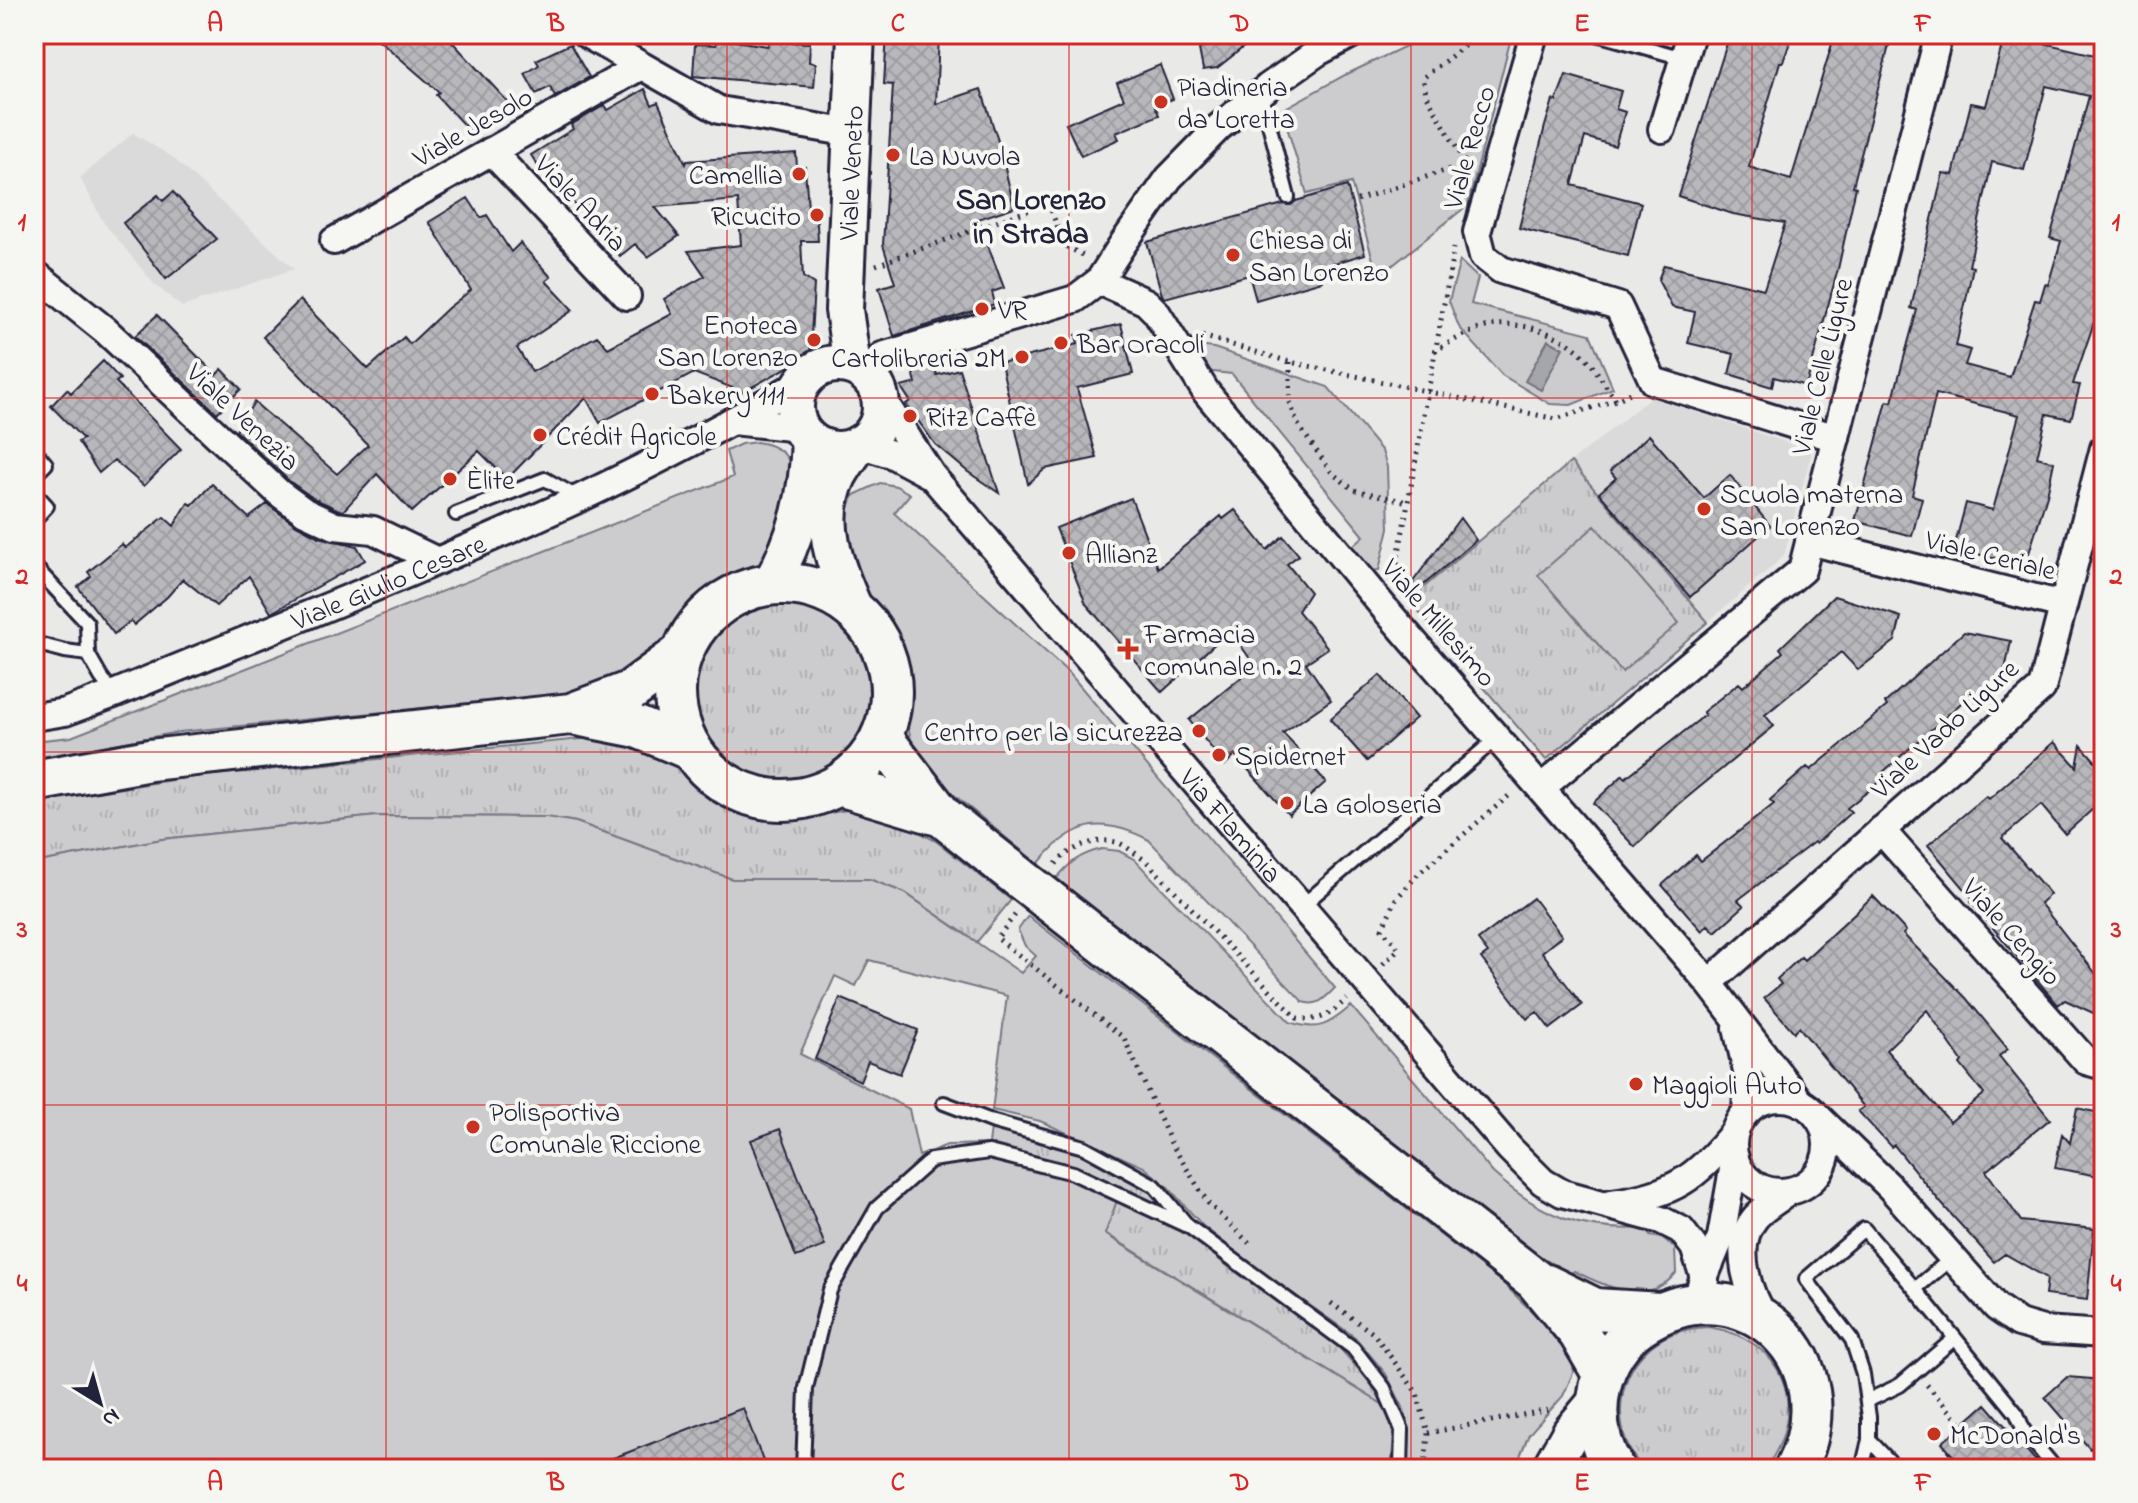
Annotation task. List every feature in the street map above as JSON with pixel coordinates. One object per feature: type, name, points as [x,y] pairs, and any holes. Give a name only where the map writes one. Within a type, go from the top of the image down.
[{"type":"main road","name":"Viale Veneto","points":[[844,376],[856,34]]},
{"type":"main road","points":[[771,584],[796,534],[806,489],[805,434],[795,404],[844,376],[881,408],[871,435],[847,449],[834,450],[805,434]]},
{"type":"main road","points":[[854,609],[833,559],[828,536],[831,494],[839,474],[859,444]]},
{"type":"main road","points":[[771,584],[814,588],[854,609],[882,647],[889,669],[891,704],[882,738],[863,764],[839,785],[800,799],[758,797],[738,791],[720,780],[692,750],[675,703],[682,653],[693,632],[708,614],[738,595],[771,584]]},
{"type":"main road","points":[[34,781],[150,760],[571,714],[629,692],[682,653]]},
{"type":"main road","points":[[571,714],[637,727],[692,750]]},
{"type":"main road","points":[[882,738],[942,816],[1535,1280],[1579,1333],[1600,1387],[1598,1429],[1606,1456],[1614,1469]]},
{"type":"main road","points":[[839,785],[942,816]]},
{"type":"main road","points":[[1535,1280],[1595,1309],[1684,1299],[1742,1310],[1767,1323],[1788,1342],[1803,1366],[1811,1393],[1812,1421],[1803,1462]]},
{"type":"main road","points":[[1550,1469],[1600,1387],[1616,1349],[1636,1328],[1684,1299]]},
{"type":"street","points":[[586,34],[719,110],[851,133]]},
{"type":"street","points":[[1104,274],[1169,178],[1219,127],[1261,93],[1309,43],[1352,34]]},
{"type":"street","name":"Viale Recco","points":[[1534,34],[1477,232],[1483,256],[1501,270],[1618,306],[1653,381],[1836,438]]},
{"type":"street","name":"Viale Celle Ligure","points":[[1536,782],[1802,570],[1939,34]]},
{"type":"street","points":[[1662,129],[1687,46]]},
{"type":"street","name":"Viale Jesolo","points":[[334,241],[641,66]]},
{"type":"street","name":"Viale Adria","points":[[491,151],[627,296]]},
{"type":"street","name":"Viale Venezia","points":[[34,273],[105,330],[279,493],[305,512],[335,526],[373,530],[437,561]]},
{"type":"street","name":"Viale Millesimo","points":[[1104,274],[1156,312],[1206,392],[1386,610],[1709,983],[1809,1109],[1890,1187],[1996,1307],[2019,1323],[2043,1330],[2104,1334]]},
{"type":"street","name":"Viale Giulio Cesare","points":[[34,717],[65,712],[114,694],[437,561],[579,498],[732,421],[844,376],[882,356],[1075,299],[1104,274]]},
{"type":"street","points":[[844,376],[932,476]]},
{"type":"street","points":[[732,421],[805,434]]},
{"type":"street","name":"Via Flaminia","points":[[859,444],[891,454],[932,476],[1499,1137],[1543,1182],[1562,1193],[1661,1220],[1681,1230],[1694,1247],[1684,1299]]},
{"type":"street","name":"Viale Vado Ligure","points":[[1709,983],[2042,688],[2104,448]]},
{"type":"street","name":"Viale Ceriale","points":[[1809,541],[2063,605]]},
{"type":"street","name":"Viale Cengio","points":[[1881,830],[2086,1061],[2104,1066]]},
{"type":"street","name":"Viale Millesimo","points":[[1733,1013],[1748,1076],[1740,1121]]},
{"type":"street","points":[[1767,1323],[1757,1308],[1746,1274],[1743,1247],[1754,1218],[1790,1191],[1810,1181],[1817,1173],[1827,1144],[1824,1129],[1809,1109],[1786,1098],[1772,1098],[1740,1121],[1733,1144],[1735,1158],[1740,1171],[1750,1182],[1762,1189],[1790,1191]]},
{"type":"street","name":"Via Flaminia","points":[[1603,1205],[1650,1197],[1673,1189],[1711,1160],[1740,1121]]},
{"type":"street","points":[[1684,1299],[1721,1237],[1735,1158]]},
{"type":"street","name":"Viale Millesimo","points":[[1817,1173],[1848,1168],[1890,1187]]},
{"type":"lane","points":[[1597,34],[1687,46]]},
{"type":"lane","points":[[1261,93],[1288,197]]},
{"type":"lane","points":[[34,450],[46,464],[34,476]]},
{"type":"lane","points":[[456,514],[545,479],[579,498]]},
{"type":"lane","points":[[34,492],[47,506],[34,520]]},
{"type":"lane","points":[[34,566],[87,623],[88,654],[114,694]]},
{"type":"lane","points":[[34,643],[88,654]]},
{"type":"lane","points":[[1303,905],[1498,737]]},
{"type":"lane","points":[[944,1103],[994,1122],[1084,1147],[1155,1186],[1188,1226]]},
{"type":"lane","points":[[803,1469],[806,1388],[830,1290],[877,1208],[931,1160],[989,1152],[1073,1173],[1188,1226],[1353,1348],[1384,1388],[1402,1430],[1401,1469]]},
{"type":"lane","points":[[1862,1469],[1869,1440],[1863,1374],[1852,1340],[1840,1320],[1806,1279],[1864,1229],[2017,1414],[2024,1431],[2056,1469]]},
{"type":"lane","points":[[1915,1289],[1953,1257]]},
{"type":"lane","points":[[1867,1401],[1900,1385],[1955,1338]]},
{"type":"lane","points":[[1869,1440],[1897,1469]]},
{"type":"path","points":[[1469,169],[1426,94],[1423,78],[1480,34]]},
{"type":"path","points":[[1357,200],[1450,169],[1469,169],[1476,173]]},
{"type":"path","points":[[845,293],[1049,203],[1063,245],[1104,274]]},
{"type":"path","points":[[1396,568],[1451,253]]},
{"type":"path","points":[[1178,345],[1192,333],[1290,362],[1556,419],[1616,400],[1584,356],[1564,339],[1528,327],[1497,325],[1466,335],[1434,351]]},
{"type":"path","points":[[1290,362],[1290,402],[1297,423],[1332,473],[1354,490],[1408,502]]},
{"type":"path","points":[[1387,960],[1399,949],[1382,929],[1396,899],[1420,872],[1536,782]]},
{"type":"path","points":[[1255,1249],[1208,1203],[1171,1143],[1124,1038],[997,938],[1061,858],[1091,841],[1119,843],[1146,861],[1297,1018],[1315,1021],[1345,1001]]},
{"type":"path","points":[[1326,1300],[1374,1334],[1417,1393],[1428,1433],[1425,1469]]},
{"type":"path","points":[[1915,1372],[1962,1425]]},
{"type":"path","points":[[1428,1433],[1600,1387]]},
{"type":"path","points":[[1929,1469],[1949,1452]]},
{"type":"shaded area","points":[[133,133],[172,157],[294,269],[182,307],[154,284],[104,223],[80,178]]},
{"type":"shaded area","points":[[1548,340],[1563,348],[1541,390],[1525,381]]},
{"type":"shaded area","name":"Scuola materna San Lorenzo","points":[[1651,397],[1812,451],[1784,556],[1708,622],[1571,462]]},
{"type":"green space","points":[[1431,34],[1512,34],[1468,205],[1378,277],[1351,183],[1307,194],[1282,110],[1345,75]]},
{"type":"green space","points":[[1460,261],[1478,278],[1471,304],[1590,334],[1613,388],[1571,405],[1550,404],[1502,375],[1459,327],[1449,301]]},
{"type":"green space","points":[[1197,346],[1214,348],[1328,387],[1382,451],[1387,467],[1389,528],[1379,570],[1367,571],[1349,549],[1364,536],[1232,374],[1204,371],[1194,357]]},
{"type":"green space","points":[[757,442],[777,449],[789,460],[793,475],[792,493],[786,511],[764,562],[730,577],[699,597],[657,651],[616,678],[569,694],[179,732],[34,759],[34,741],[71,737],[733,477],[726,451],[741,444]]},
{"type":"green space","points":[[1571,462],[1708,622],[1546,760],[1409,600]]},
{"type":"green space","points":[[880,483],[896,486],[910,494],[894,513],[1070,674],[1335,988],[1324,998],[1313,1003],[1303,1002],[1149,840],[1116,827],[1088,827],[1063,839],[1038,864],[937,781],[913,747],[907,723],[911,698],[910,673],[904,649],[893,626],[851,576],[844,518],[854,495]]},
{"type":"green space","points":[[1595,526],[1679,623],[1622,672],[1538,575]]},
{"type":"green space","points":[[783,605],[816,612],[844,631],[863,659],[870,692],[863,725],[844,753],[816,772],[783,779],[750,772],[722,753],[703,725],[696,692],[703,659],[722,631],[750,612]]},
{"type":"green space","points":[[592,738],[633,738],[674,757],[688,778],[707,795],[729,808],[752,816],[777,820],[852,809],[904,824],[936,841],[1011,900],[977,942],[905,893],[869,879],[732,879],[576,822],[546,817],[377,816],[162,839],[34,863],[34,802],[184,778]]},
{"type":"green space","name":"Polisportiva Comunale Riccione","points":[[377,816],[546,817],[576,822],[732,879],[869,879],[905,893],[1021,973],[1036,956],[1025,946],[1018,930],[1028,916],[1504,1284],[1568,1347],[1574,1371],[1563,1396],[1529,1434],[1515,1469],[1407,1469],[1403,1407],[1386,1374],[1355,1337],[1252,1265],[1202,1225],[1169,1188],[1144,1167],[1040,1121],[992,1110],[1007,996],[869,960],[856,986],[835,976],[800,1054],[909,1109],[919,1156],[947,1145],[989,1144],[1121,1189],[1105,1234],[1385,1406],[1394,1436],[1391,1469],[34,1469],[34,863],[162,839]]},
{"type":"green space","points":[[1102,849],[1119,851],[1134,859],[1290,1022],[1323,1025],[1351,1006],[1493,1173],[1511,1188],[1546,1211],[1583,1224],[1603,1228],[1648,1228],[1650,1236],[1663,1238],[1675,1248],[1676,1273],[1653,1289],[1626,1291],[1574,1271],[1569,1275],[1534,1252],[1056,879],[1076,860]]},
{"type":"green space","points":[[991,1128],[1077,1150],[1155,1194],[1193,1237],[1222,1262],[1335,1343],[1370,1382],[1385,1406],[1105,1233],[1121,1189],[989,1144]]},
{"type":"green space","points":[[1708,1327],[1734,1334],[1755,1345],[1772,1361],[1782,1379],[1787,1400],[1786,1423],[1779,1446],[1765,1469],[1644,1469],[1626,1442],[1622,1426],[1623,1393],[1628,1378],[1635,1363],[1660,1340],[1683,1331]]},
{"type":"building","points":[[372,34],[445,34],[508,102],[473,135],[436,95],[439,92]]},
{"type":"building","points":[[887,34],[939,34],[936,104],[981,89],[1000,147],[1014,207],[978,219],[1004,288],[992,292],[995,304],[894,336],[879,288],[895,283],[883,245],[893,85],[884,84]]},
{"type":"building","points":[[1235,34],[1260,34],[1217,68],[1203,70],[1199,49]]},
{"type":"building","points":[[1730,34],[1793,34],[1783,62],[1780,62],[1749,167],[1791,180],[1835,34],[1892,34],[1853,186],[1856,187],[1838,269],[1806,386],[1774,377],[1772,387],[1729,374],[1734,354],[1688,343],[1695,312],[1672,307],[1658,280],[1664,265],[1764,289],[1785,223],[1733,214],[1678,196]]},
{"type":"building","points":[[2005,34],[2104,57],[2104,271],[2095,301],[2101,302],[2073,384],[2080,385],[2071,419],[2047,414],[2037,457],[2054,462],[2025,566],[1954,548],[1966,503],[1993,510],[2019,415],[1936,394],[1912,495],[1922,498],[1912,536],[1855,521],[1887,401],[1892,402],[1917,310],[1911,308],[1943,173],[1953,175],[1971,103],[1986,106]],"holes":[[[2046,86],[2089,96],[2050,238],[2061,241],[2048,285],[2045,284],[2040,301],[2035,300],[2010,377],[1965,365],[1970,350],[1956,346],[1973,267],[1969,266],[1992,162],[2024,170]]]},
{"type":"building","points":[[716,38],[768,46],[769,41],[810,43],[809,62],[816,63],[814,87],[693,76],[695,44],[716,45]]},
{"type":"building","points":[[570,44],[589,77],[555,97],[550,87],[536,94],[525,74],[539,65],[536,60]]},
{"type":"building","points":[[1160,65],[1173,99],[1155,106],[1159,115],[1116,133],[1119,139],[1081,156],[1066,124],[1124,99],[1117,83]]},
{"type":"building","points":[[1566,75],[1621,91],[1616,109],[1625,112],[1615,146],[1585,137],[1572,185],[1641,203],[1628,256],[1519,228],[1545,126],[1553,100],[1556,101]]},
{"type":"building","points":[[645,89],[652,105],[658,102],[686,164],[687,161],[796,153],[797,167],[805,167],[808,208],[816,208],[818,241],[801,241],[803,277],[814,284],[810,355],[743,392],[694,373],[600,423],[586,398],[507,479],[479,451],[412,512],[377,474],[343,511],[339,510],[313,498],[289,481],[236,431],[254,402],[337,474],[368,445],[263,337],[300,300],[368,369],[404,337],[410,344],[471,290],[429,222],[468,198],[481,218],[487,215],[511,252],[520,243],[551,277],[546,281],[573,310],[517,348],[532,372],[597,336],[608,348],[672,314],[664,299],[705,276],[688,251],[741,245],[738,200],[655,207],[679,236],[648,257],[635,244],[620,256],[587,206],[581,211],[561,191],[556,194],[531,155],[573,129],[571,125],[605,105],[608,110]]},
{"type":"building","name":"Chiesa di San Lorenzo","points":[[1347,186],[1365,254],[1318,268],[1322,281],[1256,300],[1249,275],[1165,298],[1162,295],[1147,242],[1283,204],[1291,205]]},
{"type":"building","points":[[173,192],[217,239],[166,279],[123,223],[158,195],[163,201]]},
{"type":"building","points":[[157,315],[216,375],[222,369],[241,389],[217,413],[135,336]]},
{"type":"building","points":[[1121,324],[1133,374],[1077,388],[1097,458],[1045,469],[1028,484],[1001,363],[1078,344],[1076,335]]},
{"type":"building","points":[[932,358],[937,375],[959,369],[999,493],[935,444],[906,404],[910,401],[901,387],[916,383],[911,364]]},
{"type":"building","points":[[103,361],[120,379],[116,382],[181,449],[144,486],[114,460],[99,473],[78,442],[83,439],[51,406],[67,389],[71,393]]},
{"type":"building","points":[[1649,435],[1704,498],[1730,475],[1770,526],[1690,597],[1599,493],[1616,478],[1610,471]]},
{"type":"building","points":[[212,484],[249,518],[267,504],[319,537],[357,546],[365,560],[271,613],[249,576],[216,606],[183,579],[134,625],[131,621],[114,634],[78,587],[91,576],[88,572],[122,544],[125,548],[164,517],[174,526],[188,503],[192,505]]},
{"type":"building","points":[[1131,498],[1158,568],[1221,516],[1223,519],[1235,510],[1267,550],[1283,536],[1299,555],[1287,564],[1310,592],[1298,611],[1328,648],[1306,663],[1331,700],[1283,733],[1326,782],[1289,815],[1235,755],[1225,765],[1189,720],[1255,666],[1230,630],[1162,692],[1086,604],[1056,528]]},
{"type":"building","points":[[1460,518],[1476,540],[1419,589],[1412,583]]},
{"type":"building","points":[[1834,596],[1901,617],[1895,641],[1858,670],[1841,652],[1765,715],[1774,726],[1678,805],[1635,847],[1593,803],[1623,775],[1625,778],[1705,715],[1703,712],[1739,683],[1743,687],[1783,652],[1780,648]]},
{"type":"building","points":[[1964,632],[2011,641],[2003,680],[1973,703],[1968,697],[1882,773],[1886,777],[1847,808],[1851,812],[1816,844],[1814,842],[1738,900],[1744,906],[1715,932],[1708,925],[1702,931],[1662,885],[1696,855],[1701,861],[1774,804],[1770,800],[1807,767],[1811,770],[1887,706],[1885,703]]},
{"type":"building","points":[[1380,675],[1416,718],[1367,761],[1330,719]]},
{"type":"building","points":[[2054,742],[2077,767],[2081,745],[2104,771],[2104,799],[2065,834],[2041,805],[2002,838],[2050,894],[2040,903],[2104,984],[2104,1018],[2065,1000],[2058,1005],[1971,902],[1974,900],[1928,845],[1986,796],[1989,799]]},
{"type":"building","points":[[1873,896],[1906,931],[1903,934],[1966,998],[2008,1049],[1999,1056],[2050,1119],[1986,1171],[2021,1221],[2094,1229],[2087,1300],[2045,1295],[2047,1278],[2005,1254],[1994,1262],[1894,1145],[1891,1147],[1858,1111],[1864,1107],[1799,1027],[1794,1032],[1764,998],[1781,984],[1777,979],[1801,957],[1804,960]],"holes":[[[1927,1010],[1962,1061],[1960,1064],[1984,1094],[1950,1122],[1886,1050]]]},
{"type":"building","points":[[1533,898],[1562,936],[1542,952],[1582,1005],[1550,1029],[1537,1012],[1527,1019],[1481,958],[1488,953],[1478,940]]},
{"type":"building","points":[[840,998],[918,1030],[900,1074],[868,1061],[860,1081],[815,1059]]},
{"type":"building","points":[[2077,1108],[2104,1114],[2104,1177],[2055,1168],[2062,1134],[2070,1143]]},
{"type":"building","points":[[780,1129],[825,1246],[796,1257],[751,1140]]},
{"type":"building","points":[[2067,1377],[2104,1380],[2104,1434],[2090,1449],[2045,1397]]},
{"type":"building","points":[[1986,1404],[2043,1469],[1964,1469],[1942,1443]]},
{"type":"building","points":[[743,1408],[766,1469],[590,1469],[590,1467]]},
{"type":"place","name":"Piadineria da Loretta","points":[[1161,102]]},
{"type":"place","name":"La Nuvola","points":[[893,155]]},
{"type":"place","name":"Camellia","points":[[799,174]]},
{"type":"place","name":"Ricucito","points":[[817,215]]},
{"type":"place","name":"Chiesa di San Lorenzo","points":[[1233,255]]},
{"type":"place","name":"VR","points":[[982,309]]},
{"type":"place","name":"Enoteca San Lorenzo","points":[[814,340]]},
{"type":"place","name":"Bar Oracoli","points":[[1061,343]]},
{"type":"place","name":"Cartolibreria 2M","points":[[1022,357]]},
{"type":"place","name":"Bakery 111","points":[[652,394]]},
{"type":"place","name":"Ritz Caffè","points":[[910,416]]},
{"type":"place","name":"Crédit Agricole","points":[[540,435]]},
{"type":"place","name":"Èlite","points":[[450,479]]},
{"type":"place","name":"Scuola materna San Lorenzo","points":[[1704,509]]},
{"type":"place","name":"Allianz","points":[[1069,553]]},
{"type":"place","name":"Farmacia comunale n. 2","points":[[1128,649]]},
{"type":"place","name":"Centro per la sicurezza","points":[[1199,731]]},
{"type":"place","name":"Spidernet","points":[[1219,755]]},
{"type":"place","name":"La Goloseria","points":[[1287,803]]},
{"type":"place","name":"Maggioli Auto","points":[[1636,1084]]},
{"type":"place","name":"Polisportiva Comunale Riccione","points":[[473,1127]]},
{"type":"place","name":"McDonald's","points":[[1934,1434]]},
{"type":"district","name":"San Lorenzo in Strada","points":[[1031,216]]}]
